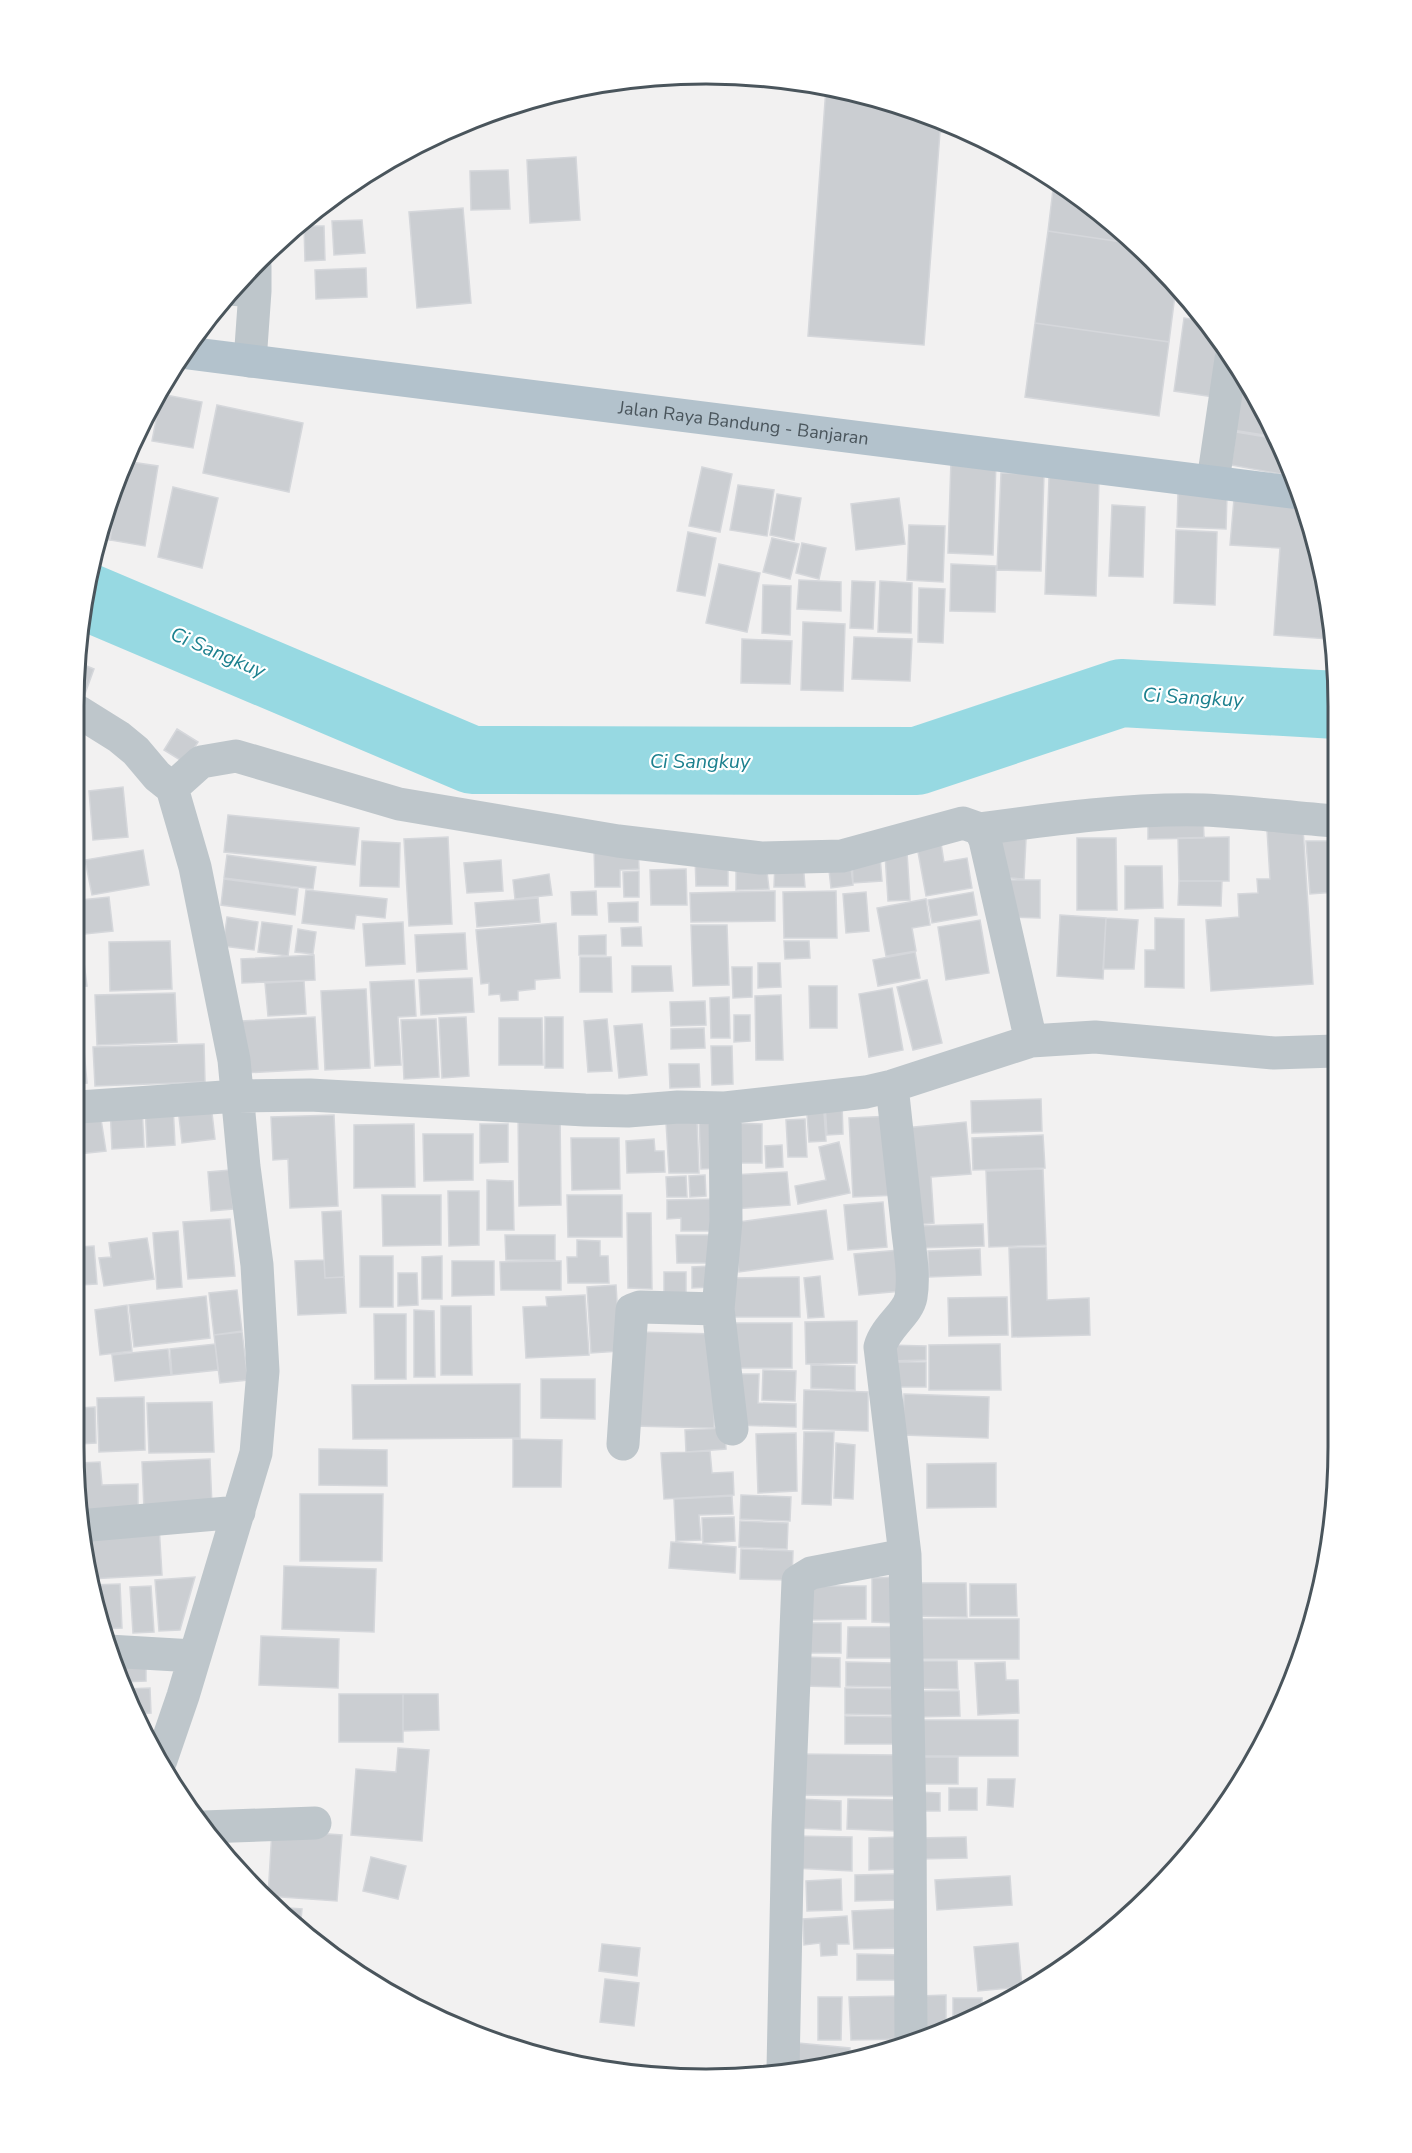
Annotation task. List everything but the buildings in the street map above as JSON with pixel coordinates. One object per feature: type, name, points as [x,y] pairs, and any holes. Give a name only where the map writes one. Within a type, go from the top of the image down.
[{"type":"main road","name":"Jalan Raya Bandung - Banjaran","points":[[194,354],[1290,492]]},
{"type":"street","points":[[247,286],[250,361]]},
{"type":"street","points":[[1214,482],[1229,370]]},
{"type":"street","points":[[84,715],[119,737],[136,751],[157,776],[172,788],[195,867],[234,1060],[244,1167],[257,1265],[263,1371],[256,1453],[164,1752]]},
{"type":"street","points":[[172,788],[201,762],[236,756],[399,804],[618,841],[761,858],[842,856],[963,823],[980,829],[1052,819],[1203,810],[1328,820]]},
{"type":"street","points":[[980,829],[985,840],[1031,1041]]},
{"type":"street","points":[[84,1107],[238,1096],[310,1095],[585,1110],[725,1108],[866,1092],[892,1086],[1031,1041],[1095,1037],[1274,1053],[1328,1051]]},
{"type":"street","points":[[892,1086],[908,1239],[911,1298],[904,1311],[891,1324],[880,1347],[905,1555],[911,2034]]},
{"type":"street","points":[[725,1108],[726,1221],[718,1309],[732,1429]]},
{"type":"street","points":[[623,1444],[632,1310],[640,1307],[718,1309]]},
{"type":"street","points":[[89,1525],[239,1512]]},
{"type":"street","points":[[783,2064],[788,1826],[798,1581],[811,1573],[905,1555]]},
{"type":"street","points":[[119,1652],[194,1656]]},
{"type":"street","points":[[214,1827],[315,1823]]},
{"type":"waterway","name":"Ci Sangkuy","points":[[93,600],[472,760],[917,761],[1121,693],[1328,704]]}]
